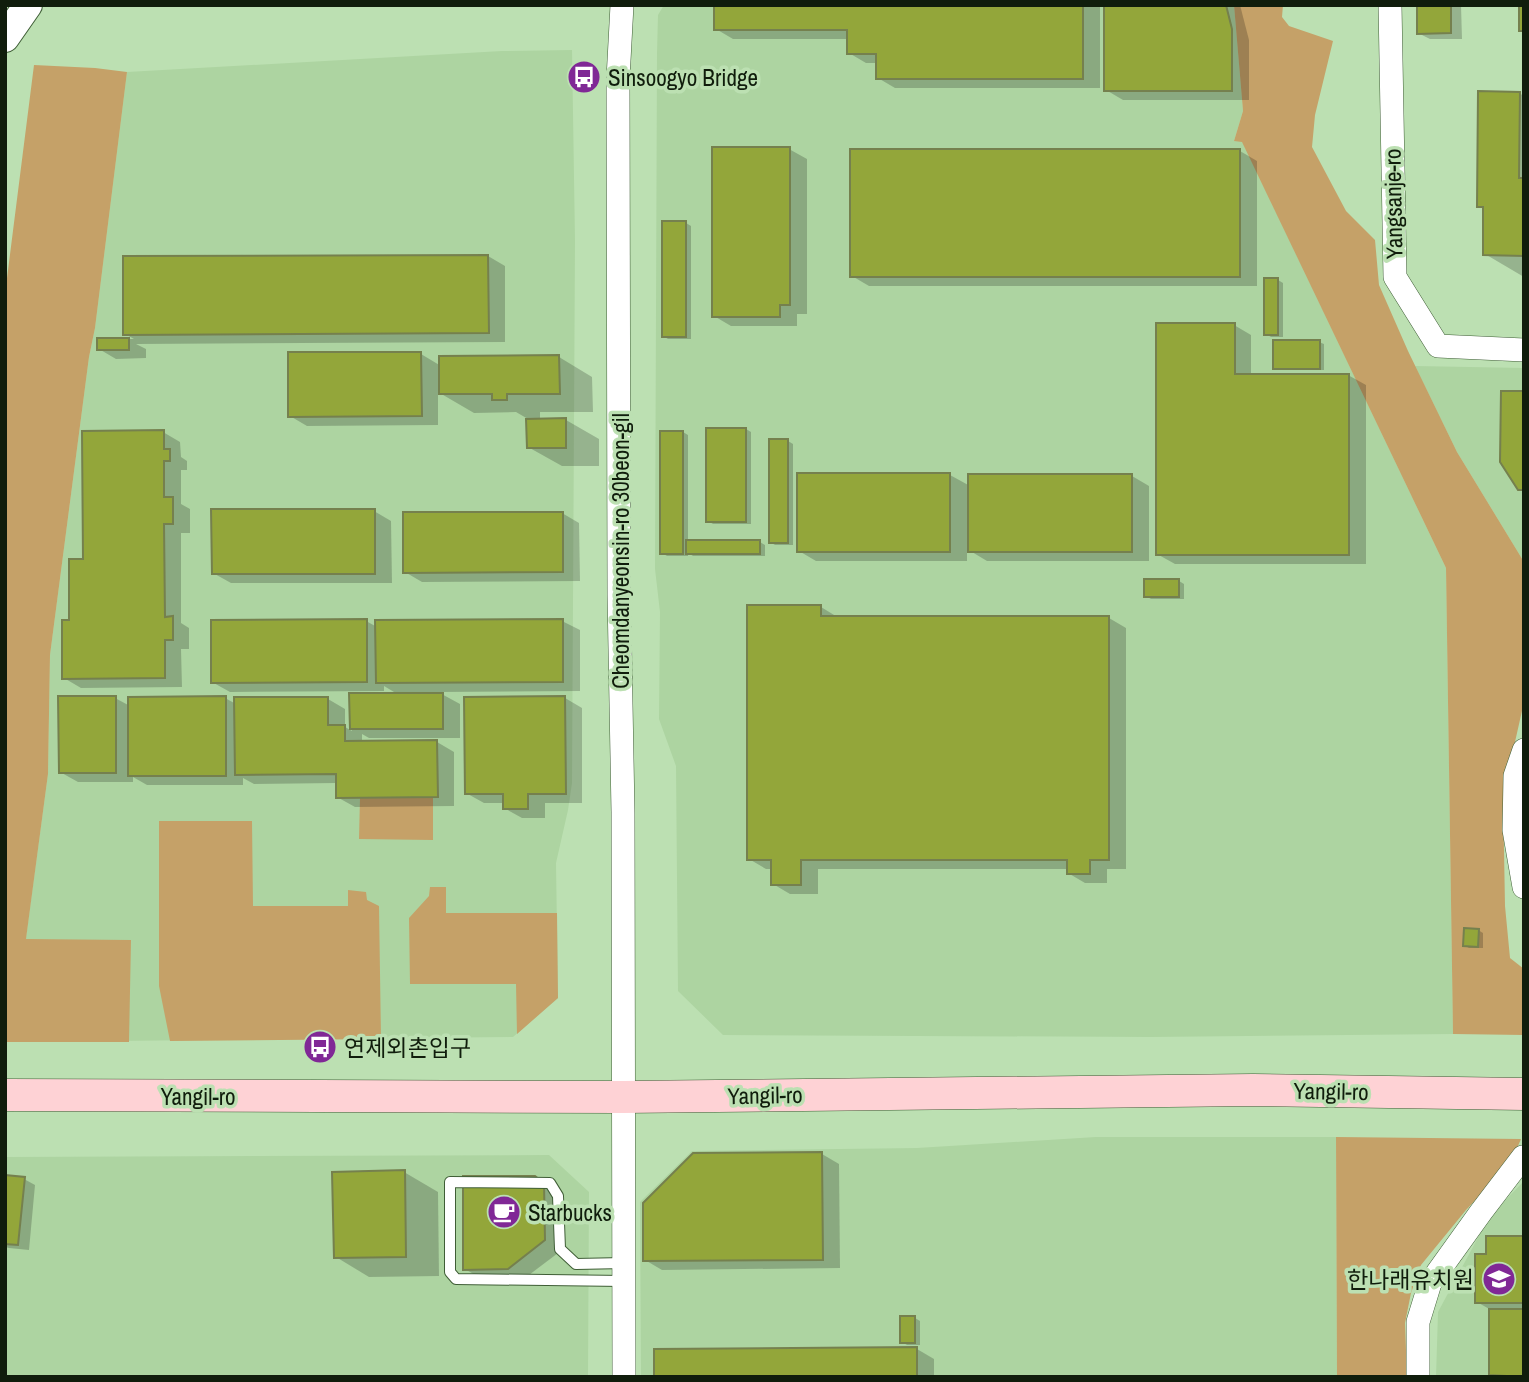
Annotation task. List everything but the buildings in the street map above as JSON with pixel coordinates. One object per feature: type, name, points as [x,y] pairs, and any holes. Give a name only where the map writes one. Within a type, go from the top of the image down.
[{"type":"main road","name":"Yangil-ro","points":[[5,1095],[623,1097],[1253,1090],[1524,1094]]},
{"type":"street","points":[[5,38],[28,5]]},
{"type":"street","name":"Cheomdanyeonsin-ro 30beon-gil","points":[[622,5],[618,149],[624,1377]]},
{"type":"street","name":"Yangsanje-ro","points":[[1390,5],[1395,277],[1438,346],[1524,350]]},
{"type":"street","points":[[1524,750],[1515,776],[1514,830],[1524,887]]},
{"type":"street","points":[[1418,1377],[1418,1322],[1430,1283],[1523,1157]]},
{"type":"lane","points":[[450,1182],[550,1183],[558,1196],[560,1249],[576,1264],[624,1272],[456,1279],[450,1272],[450,1182]]},
{"type":"shaded area","points":[[664,5],[1234,5],[1243,111],[1234,141],[1242,141],[1446,568],[1453,1034],[1150,1037],[723,1035],[678,991],[676,766],[659,719],[660,612],[655,569],[657,54],[658,15]]},
{"type":"shaded area","points":[[1234,5],[1283,5],[1282,17],[1289,26],[1333,41],[1315,115],[1312,147],[1346,211],[1375,240],[1379,285],[1408,351],[1457,452],[1524,562],[1524,702],[1503,795],[1505,906],[1510,958],[1524,969],[1524,1035],[1453,1034],[1446,568],[1242,142],[1234,141],[1243,111]]},
{"type":"shaded area","points":[[572,50],[575,241],[572,783],[556,863],[558,998],[513,1037],[12,1042],[48,774],[50,655],[127,72],[502,51]]},
{"type":"shaded area","points":[[34,65],[127,72],[50,655],[48,774],[26,939],[131,940],[129,1042],[5,1042],[5,294]]},
{"type":"shaded area","points":[[1415,366],[1524,368],[1524,562],[1457,452]]},
{"type":"shaded area","points":[[433,797],[433,840],[359,839],[360,798]]},
{"type":"shaded area","points":[[159,821],[252,821],[253,906],[348,906],[348,890],[366,892],[367,900],[379,906],[381,1039],[170,1041],[159,986]]},
{"type":"shaded area","points":[[430,887],[446,887],[446,913],[557,913],[558,998],[517,1034],[516,984],[410,984],[409,918],[429,896]]},
{"type":"shaded area","points":[[1096,1137],[1336,1137],[1337,1377],[641,1377],[640,1202],[692,1151],[917,1148]]},
{"type":"shaded area","points":[[1336,1137],[1521,1139],[1511,1162],[1466,1210],[1421,1265],[1411,1293],[1405,1323],[1407,1377],[1337,1377]]},
{"type":"shaded area","points":[[549,1155],[589,1192],[588,1377],[5,1377],[5,1157]]},
{"type":"shaded area","points":[[1524,1181],[1524,1377],[1436,1377],[1438,1312],[1489,1217]]},
{"type":"place","name":"Sinsoogyo Bridge","points":[[584,77]]},
{"type":"place","name":"연제외촌입구","points":[[320,1047]]},
{"type":"place","name":"Starbucks","points":[[504,1212]]},
{"type":"place","name":"한나래유치원","points":[[1499,1279]]}]
